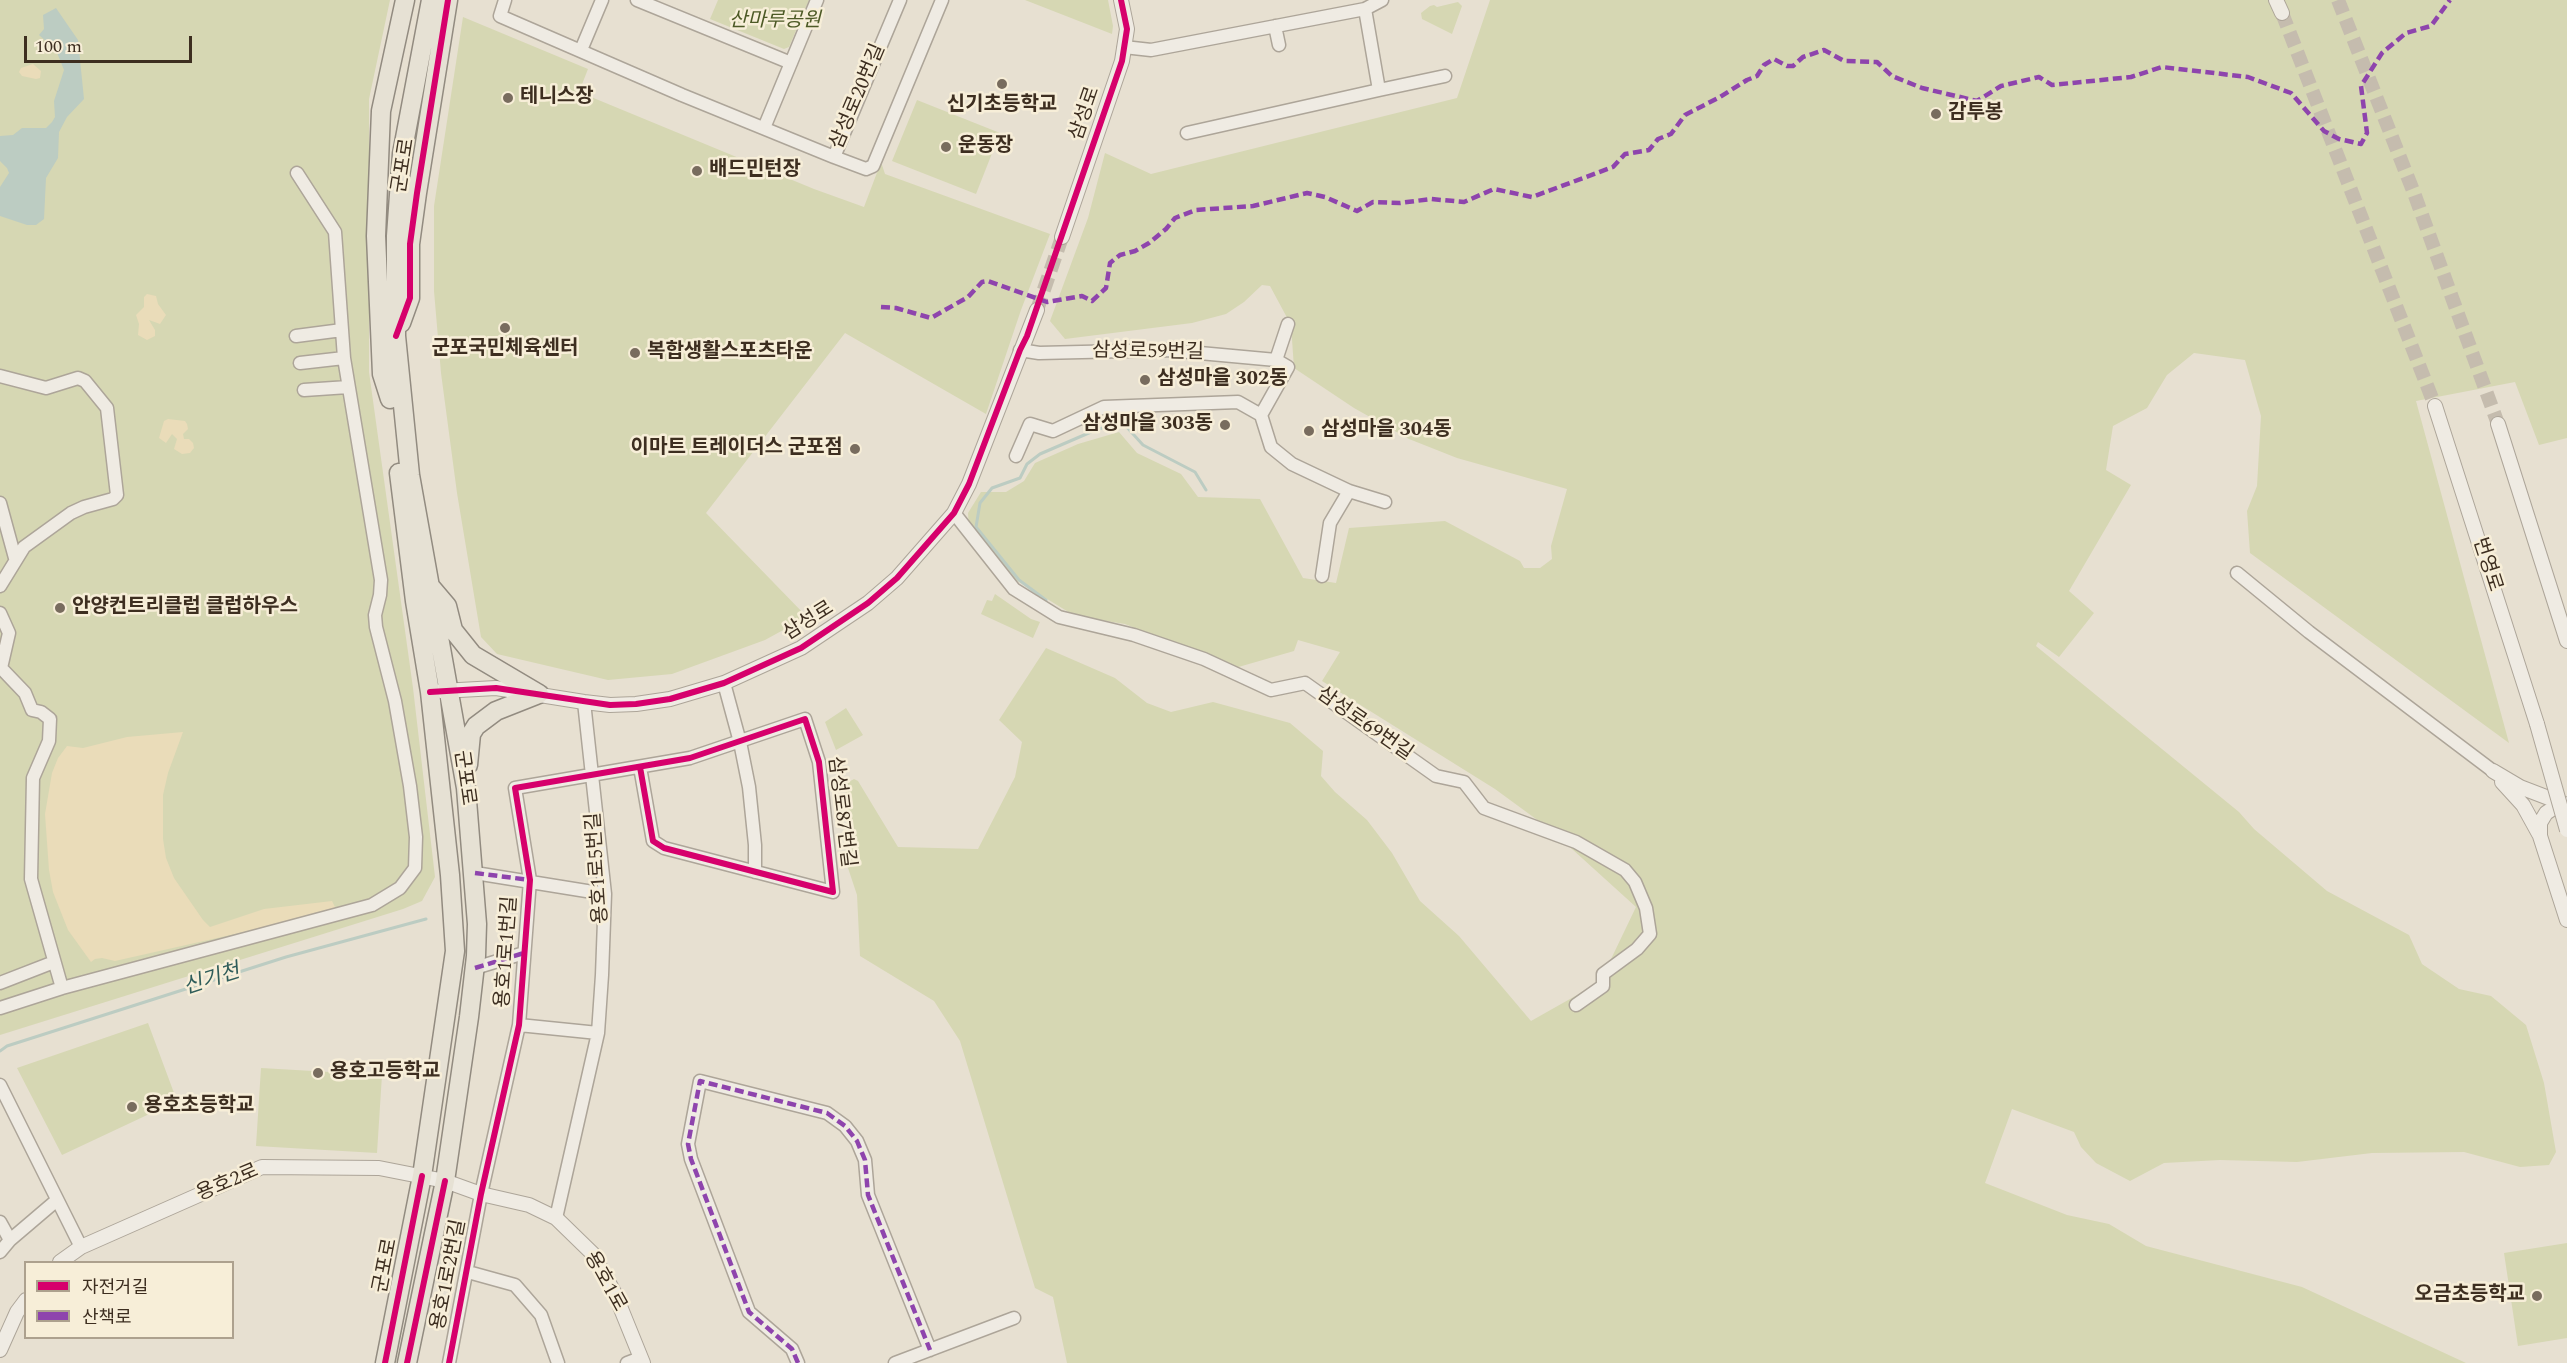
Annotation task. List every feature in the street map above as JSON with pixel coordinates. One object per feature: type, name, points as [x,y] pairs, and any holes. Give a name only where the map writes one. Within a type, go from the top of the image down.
[{"type":"main road","name":"군포로","points":[[390,399],[382,374],[376,236],[381,111],[405,0]]},
{"type":"main road","name":"군포로","points":[[385,1363],[422,1176],[455,951],[450,875],[430,692],[402,508],[390,399],[385,307],[394,144],[407,58],[420,0]]},
{"type":"main road","name":"군포로","points":[[407,1363],[445,1181],[475,968],[477,924],[475,873],[466,788],[410,475],[396,336],[396,236],[402,154],[431,0]]},
{"type":"main road","name":"군포로","points":[[396,336],[410,298],[410,244],[448,0]]},
{"type":"main road","points":[[402,508],[411,518],[420,566],[447,606],[453,630],[473,655],[539,693]]},
{"type":"main road","points":[[466,788],[471,734],[476,726],[496,711],[539,693]]},
{"type":"street","name":"삼성로20번길","points":[[506,0],[501,16],[682,95],[834,157],[900,0]]},
{"type":"street","points":[[581,50],[602,0]]},
{"type":"street","points":[[637,0],[791,63]]},
{"type":"street","points":[[764,128],[817,0]]},
{"type":"street","points":[[834,157],[866,169],[873,166],[942,0]]},
{"type":"street","name":"삼성로","points":[[1062,237],[1122,61],[1127,29],[1121,0]]},
{"type":"street","points":[[1124,47],[1150,50],[1365,9],[1382,0]]},
{"type":"street","points":[[2276,0],[2282,14]]},
{"type":"street","points":[[1365,9],[1379,90]]},
{"type":"street","points":[[1275,26],[1279,45]]},
{"type":"street","points":[[1187,133],[1445,76]]},
{"type":"street","points":[[0,1008],[62,988],[372,905],[400,888],[416,868],[416,837],[410,786],[395,701],[375,615],[381,580],[344,358],[335,232],[297,173]]},
{"type":"street","name":"삼성로","points":[[430,692],[496,688],[610,705],[636,704],[670,699],[724,683],[801,648],[868,603],[897,578],[954,513],[969,484],[1037,310]]},
{"type":"street","points":[[1275,360],[1288,324]]},
{"type":"street","points":[[296,336],[342,330]]},
{"type":"street","name":"삼성로59번길","points":[[1020,350],[1039,353],[1167,350],[1275,360],[1288,367],[1261,415]]},
{"type":"street","points":[[300,363],[344,358]]},
{"type":"street","points":[[0,376],[46,388],[78,378],[86,381],[106,408],[110,449],[117,485],[117,495],[113,500],[84,507],[71,513],[24,547],[15,558],[0,586]]},
{"type":"street","points":[[304,390],[348,387]]},
{"type":"street","points":[[1016,456],[1030,424],[1053,431],[1104,407],[1238,402],[1261,415],[1271,447],[1292,464],[1349,491],[1385,502]]},
{"type":"street","name":"번영로","points":[[2435,406],[2537,724],[2567,830]]},
{"type":"street","points":[[2498,424],[2567,641]]},
{"type":"street","points":[[1322,576],[1330,523],[1349,491]]},
{"type":"street","points":[[0,503],[15,558]]},
{"type":"street","name":"삼성로69번길","points":[[954,513],[1014,589],[1059,617],[1134,635],[1204,658],[1271,690],[1305,683],[1436,776],[1464,782],[1484,808],[1576,842],[1624,870],[1635,882],[1646,908],[1650,934],[1637,949],[1603,974],[1604,986],[1576,1005]]},
{"type":"street","points":[[2236,573],[2309,632],[2493,771],[2520,788],[2567,806]]},
{"type":"street","points":[[0,613],[9,633],[1,668],[25,693],[32,710],[41,712],[50,719],[49,741],[33,778],[31,879],[62,988]]},
{"type":"street","points":[[724,683],[740,742],[755,845],[755,872]]},
{"type":"street","name":"용호1로5번길","points":[[556,1218],[598,1033],[605,894],[584,702]]},
{"type":"street","name":"삼성로87번길","points":[[805,719],[819,762],[833,892],[664,848],[653,841],[640,767],[690,758],[805,719]]},
{"type":"street","points":[[591,774],[640,767]]},
{"type":"street","points":[[2493,771],[2523,805],[2540,836],[2567,920]]},
{"type":"street","name":"용호1로1번길","points":[[481,1194],[519,1025],[530,880],[515,788],[591,774]]},
{"type":"street","points":[[2540,836],[2540,823],[2546,813],[2555,807],[2567,806]]},
{"type":"street","points":[[475,873],[530,880],[605,894]]},
{"type":"street","points":[[475,968],[524,953]]},
{"type":"street","points":[[0,983],[54,962]]},
{"type":"street","points":[[519,1025],[598,1033]]},
{"type":"street","points":[[798,1363],[792,1349],[749,1312],[691,1159],[688,1144],[700,1081],[827,1113],[845,1126],[857,1142],[865,1160],[868,1195],[930,1350]]},
{"type":"street","points":[[0,1085],[81,1247]]},
{"type":"street","name":"용호2로","points":[[63,1261],[81,1247],[262,1167],[379,1168],[445,1181]]},
{"type":"street","name":"용호1로","points":[[445,1181],[481,1194],[529,1205],[556,1218],[593,1254],[615,1294],[637,1361]]},
{"type":"street","name":"용호1로2번길","points":[[450,1363],[481,1194]]},
{"type":"street","points":[[0,1252],[10,1240],[57,1200]]},
{"type":"street","points":[[0,1222],[10,1240]]},
{"type":"street","points":[[468,1272],[514,1285],[541,1316],[558,1363]]},
{"type":"street","points":[[0,1350],[17,1312],[24,1303]]},
{"type":"street","points":[[895,1363],[1014,1318]]},
{"type":"green space","points":[[0,0],[390,0],[369,99],[369,372],[413,688],[435,877],[422,901],[403,909],[0,1035]]},
{"type":"green space","name":"산마루공원","points":[[718,0],[809,0],[789,47],[784,49],[710,19]]},
{"type":"green space","points":[[1025,0],[1108,0],[1113,26],[1112,34]]},
{"type":"green space","points":[[1490,0],[2567,0],[2567,438],[2539,445],[2515,382],[2416,401],[2509,743],[2250,553],[2247,511],[2257,486],[2261,416],[2245,360],[2194,353],[2167,375],[2147,408],[2113,426],[2106,470],[2131,485],[2069,591],[2094,613],[2059,657],[2038,642],[2036,646],[2239,812],[2254,829],[2327,891],[2409,935],[2422,964],[2459,989],[2491,996],[2526,1025],[2544,1083],[2556,1152],[2549,1165],[2520,1167],[2464,1152],[2372,1153],[2297,1162],[2220,1160],[2164,1163],[2130,1181],[2096,1163],[2081,1147],[2074,1132],[2012,1109],[1985,1183],[2067,1215],[2109,1224],[2146,1246],[2302,1287],[2466,1363],[1067,1363],[1053,1297],[1035,1288],[960,1041],[934,1001],[860,956],[857,895],[847,865],[852,850],[845,784],[854,779],[858,781],[898,847],[978,849],[1015,777],[1022,742],[999,720],[1046,648],[1115,678],[1147,703],[1171,712],[1213,702],[1290,723],[1323,751],[1321,776],[1335,792],[1367,820],[1392,853],[1420,901],[1459,936],[1531,1021],[1600,982],[1636,907],[1551,830],[1495,789],[1322,681],[1340,652],[1298,640],[1294,651],[1235,668],[1125,624],[1075,616],[1008,575],[969,529],[968,513],[981,492],[1006,492],[1024,481],[1035,463],[1078,444],[1119,432],[1137,453],[1181,474],[1198,497],[1260,499],[1303,578],[1336,583],[1349,528],[1445,521],[1520,561],[1524,568],[1540,568],[1552,559],[1551,546],[1567,489],[1457,458],[1409,439],[1354,408],[1294,368],[1291,325],[1270,286],[1262,285],[1244,302],[1226,314],[1192,323],[1065,339],[1050,321],[1088,218],[1105,153],[1151,174],[1457,98]]},
{"type":"green space","points":[[1458,2],[1462,6],[1452,34],[1422,19],[1421,13],[1430,6],[1437,7]]},
{"type":"green space","name":"복합생활스포츠타운","points":[[463,17],[588,69],[579,92],[814,189],[864,207],[881,162],[885,174],[1050,234],[1021,310],[986,414],[845,333],[706,513],[807,617],[765,640],[672,674],[608,680],[497,654],[481,637],[457,493],[441,373],[434,291],[434,206]]},
{"type":"green space","name":"운동장","points":[[917,100],[1000,133],[976,194],[892,161]]},
{"type":"green space","points":[[995,594],[1031,619],[1040,622],[1033,638],[981,614],[987,600],[992,601]]},
{"type":"green space","points":[[846,708],[863,735],[836,750],[825,722]]},
{"type":"green space","points":[[148,1023],[177,1101],[62,1155],[17,1068]]},
{"type":"green space","points":[[261,1068],[382,1075],[377,1153],[256,1146]]},
{"type":"green space","name":"오금초등학교","points":[[2567,1243],[2567,1338],[2518,1346],[2504,1253]]},
{"type":"sand","points":[[33,64],[41,71],[40,78],[22,76],[19,72],[21,68]]},
{"type":"sand","points":[[147,294],[156,296],[158,304],[166,315],[160,324],[149,320],[155,330],[155,336],[147,340],[138,335],[139,324],[136,315],[144,307],[144,297]]},
{"type":"sand","points":[[168,419],[185,421],[187,424],[188,429],[183,434],[184,439],[189,439],[193,443],[194,448],[190,453],[182,454],[174,449],[177,439],[172,434],[166,443],[159,438],[164,421]]},
{"type":"sand","points":[[183,732],[168,773],[163,795],[163,839],[166,858],[174,878],[203,920],[210,927],[264,909],[332,901],[337,911],[115,961],[102,958],[91,962],[68,930],[53,892],[49,870],[45,814],[52,773],[58,758],[67,746],[83,748],[127,737]]},
{"type":"shaded area","points":[[56,8],[78,40],[84,99],[67,117],[59,132],[58,158],[46,178],[44,219],[36,225],[27,225],[0,216],[0,187],[9,173],[0,161],[0,136],[13,135],[22,128],[46,128],[55,117],[54,101],[64,70],[56,50],[39,35],[44,29],[43,15]]},
{"type":"waterway","points":[[1046,600],[1019,580],[976,527],[980,503],[992,488],[1020,478],[1027,464],[1040,454],[1098,429],[1124,424],[1143,445],[1195,472],[1206,490]]},
{"type":"waterway","name":"신기천","points":[[0,1051],[7,1046],[286,957],[426,919]]},
{"type":"tunnel","points":[[2338,0],[2414,193],[2498,424]]},
{"type":"tunnel","points":[[2282,13],[2435,406]]},
{"type":"tunnel","points":[[1037,310],[1062,237]]},
{"type":"marked path","points":[[881,307],[896,308],[931,318],[968,297],[982,282],[988,281],[1047,302],[1082,296],[1092,301],[1106,288],[1110,263],[1120,255],[1135,251],[1149,243],[1175,218],[1196,210],[1253,206],[1307,193],[1325,197],[1357,211],[1373,202],[1400,203],[1431,199],[1464,202],[1494,189],[1532,197],[1613,167],[1625,154],[1649,150],[1658,139],[1671,134],[1685,115],[1757,76],[1764,65],[1774,59],[1787,66],[1793,66],[1803,57],[1824,50],[1844,61],[1877,62],[1892,76],[1922,88],[1977,101],[2001,86],[2039,77],[2052,85],[2131,77],[2162,67],[2248,77],[2291,93],[2324,131],[2339,139],[2361,144],[2367,133],[2361,86],[2382,53],[2406,33],[2431,26],[2450,0]]},
{"type":"marked path","points":[[475,873],[530,880]]},
{"type":"marked path","points":[[475,968],[524,953]]},
{"type":"marked path","points":[[798,1363],[792,1349],[749,1312],[691,1159],[688,1144],[700,1081],[827,1113],[845,1126],[857,1141],[865,1160],[868,1195],[930,1350]]},
{"type":"cycle path","points":[[396,336],[410,298],[410,244],[448,0]]},
{"type":"cycle path","points":[[430,692],[496,688],[610,705],[670,699],[724,683],[801,648],[868,603],[897,578],[954,513],[969,484],[1027,336],[1122,61],[1127,29],[1121,0]]},
{"type":"cycle path","points":[[449,1363],[481,1194],[519,1025],[530,880],[515,788],[690,758],[805,719],[819,762],[833,892],[664,848],[653,841],[640,767]]},
{"type":"cycle path","points":[[385,1363],[422,1176]]},
{"type":"cycle path","points":[[407,1363],[445,1181]]},
{"type":"place","name":"신기초등학교","points":[[1002,84]]},
{"type":"place","name":"테니스장","points":[[508,98]]},
{"type":"place","name":"감투봉","points":[[1936,114]]},
{"type":"place","name":"운동장","points":[[946,147]]},
{"type":"place","name":"배드민턴장","points":[[697,171]]},
{"type":"place","name":"군포국민체육센터","points":[[505,328]]},
{"type":"place","name":"복합생활스포츠타운","points":[[635,353]]},
{"type":"place","name":"삼성마을 302동","points":[[1145,380]]},
{"type":"place","name":"삼성마을 303동","points":[[1225,425]]},
{"type":"place","name":"삼성마을 304동","points":[[1309,431]]},
{"type":"place","name":"이마트 트레이더스 군포점","points":[[855,449]]},
{"type":"place","name":"안양컨트리클럽 클럽하우스","points":[[60,608]]},
{"type":"place","name":"용호고등학교","points":[[318,1073]]},
{"type":"place","name":"용호초등학교","points":[[132,1107]]},
{"type":"place","name":"오금초등학교","points":[[2537,1296]]}]
